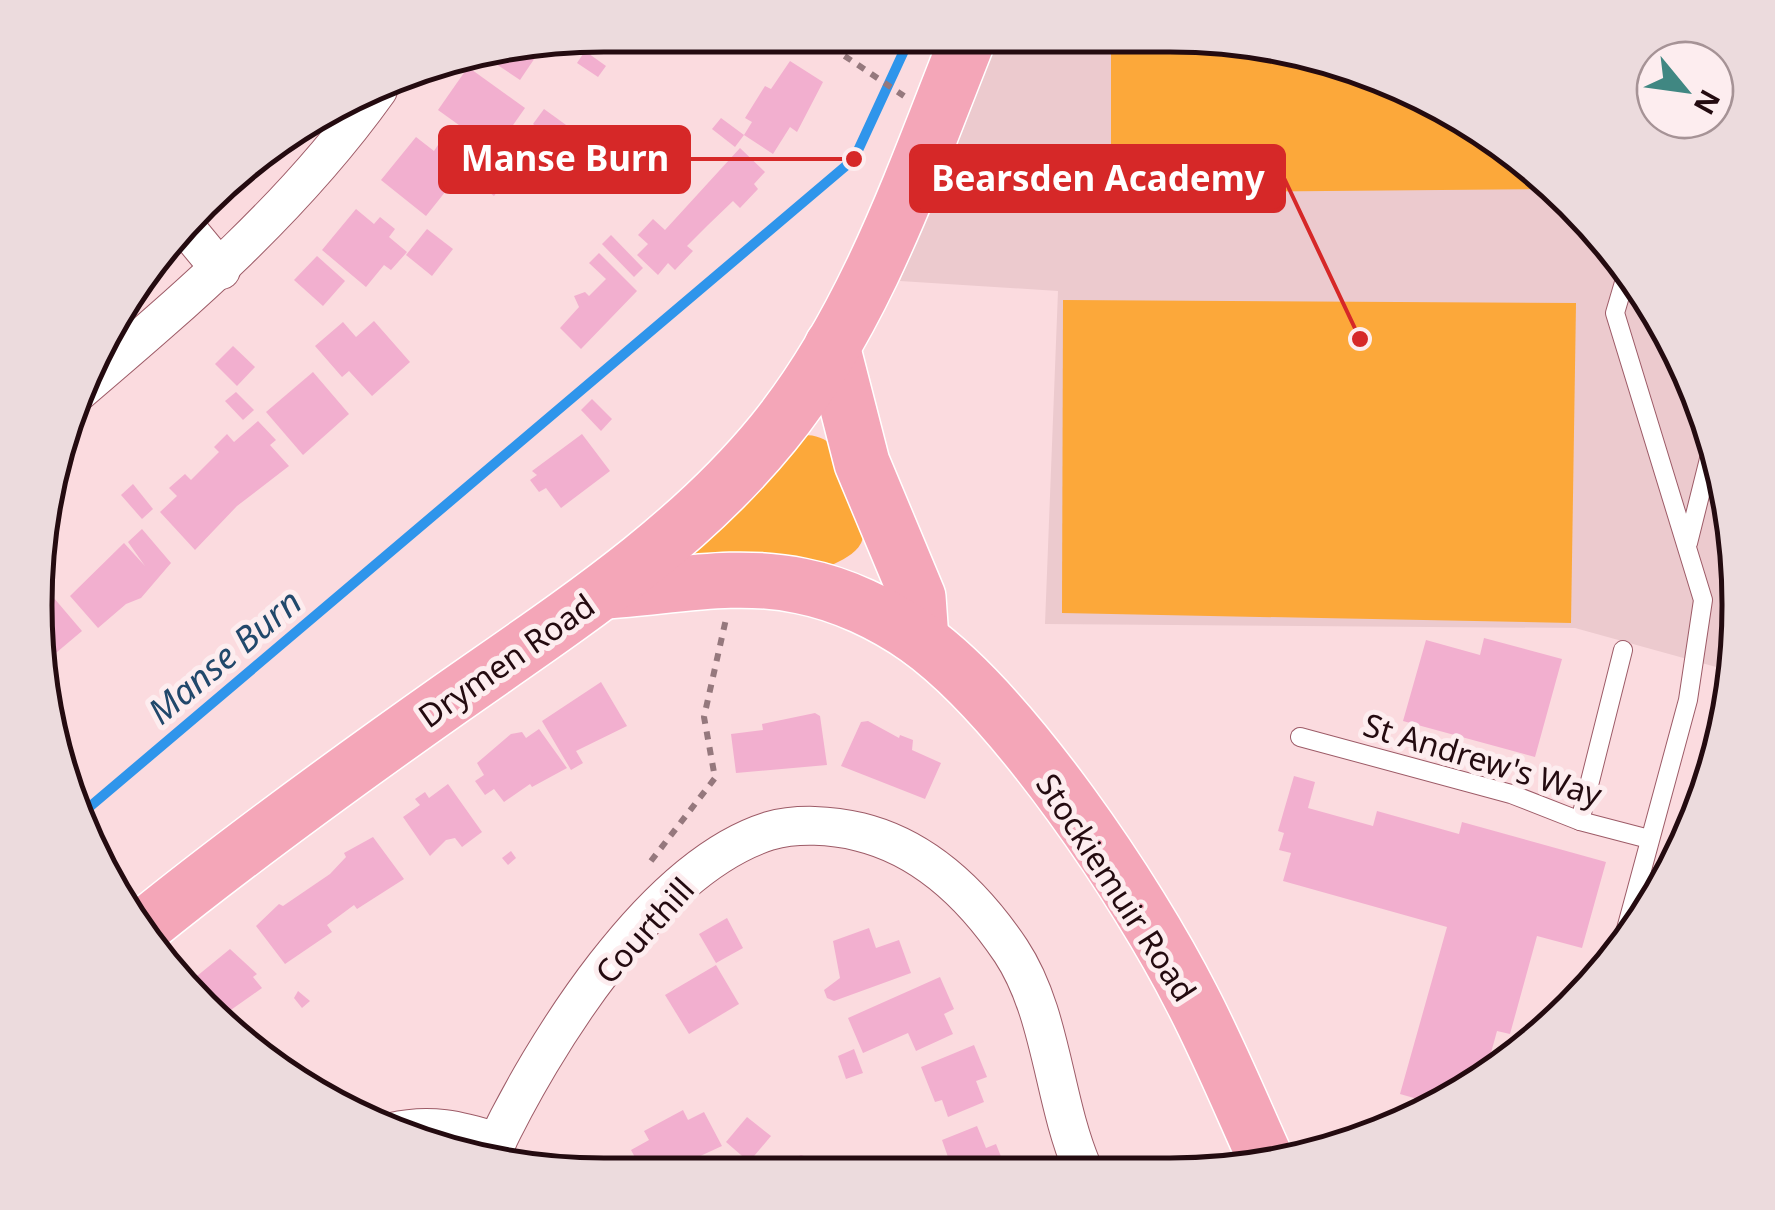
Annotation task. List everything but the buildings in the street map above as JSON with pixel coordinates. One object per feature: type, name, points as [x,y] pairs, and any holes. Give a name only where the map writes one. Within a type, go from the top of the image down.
[{"type":"main road","points":[[605,591],[708,505],[774,431],[832,346],[873,269],[962,52]]},
{"type":"main road","points":[[832,346],[862,463],[918,597],[921,640]]},
{"type":"main road","name":"Drymen Road","points":[[152,920],[269,826],[605,591],[736,580],[804,586],[847,600],[921,640]]},
{"type":"main road","name":"Stockiemuir Road","points":[[921,640],[1001,720],[1086,830],[1192,997],[1262,1150]]},
{"type":"street","points":[[106,369],[221,270],[285,205],[363,108]]},
{"type":"street","points":[[194,237],[221,270]]},
{"type":"street","name":"Courthill","points":[[494,1146],[537,1065],[577,1008],[643,921],[685,878],[727,850],[771,830],[814,826],[883,838],[949,877],[982,912],[1014,955],[1036,1008],[1065,1128],[1078,1158]]},
{"type":"street","name":"Courthill","points":[[427,1128],[437,1127],[488,1145]]},
{"type":"lane","points":[[1622,289],[1615,314],[1703,600],[1688,700],[1631,908]]},
{"type":"lane","points":[[1688,543],[1706,471]]},
{"type":"lane","points":[[1580,820],[1623,650]]},
{"type":"lane","name":"St Andrew's Way","points":[[1300,737],[1511,794],[1580,820],[1649,839]]},
{"type":"path","points":[[839,52],[906,97]]},
{"type":"path","points":[[715,658],[704,717],[716,778]]},
{"type":"shaded area","points":[[989,52],[1170,52],[1242,57],[1313,71],[1414,109],[1477,146],[1561,214],[1629,298],[1666,361],[1693,427],[1712,497],[1721,569],[1719,668],[1575,628],[1045,624],[1058,291],[900,281]]},
{"type":"shaded area","points":[[1111,52],[1242,57],[1348,82],[1414,109],[1446,127],[1533,189],[1111,193]]},
{"type":"shaded area","points":[[1063,300],[1576,303],[1571,623],[1062,613]]},
{"type":"shaded area","points":[[804,435],[827,441],[843,464],[864,530],[855,551],[834,564],[694,556],[694,546]]},
{"type":"waterway","name":"Manse Burn","points":[[91,806],[854,159],[903,52]]},
{"type":"place","name":"Manse Burn","points":[[854,159]]},
{"type":"place","name":"Bearsden Academy","points":[[1360,339]]}]
